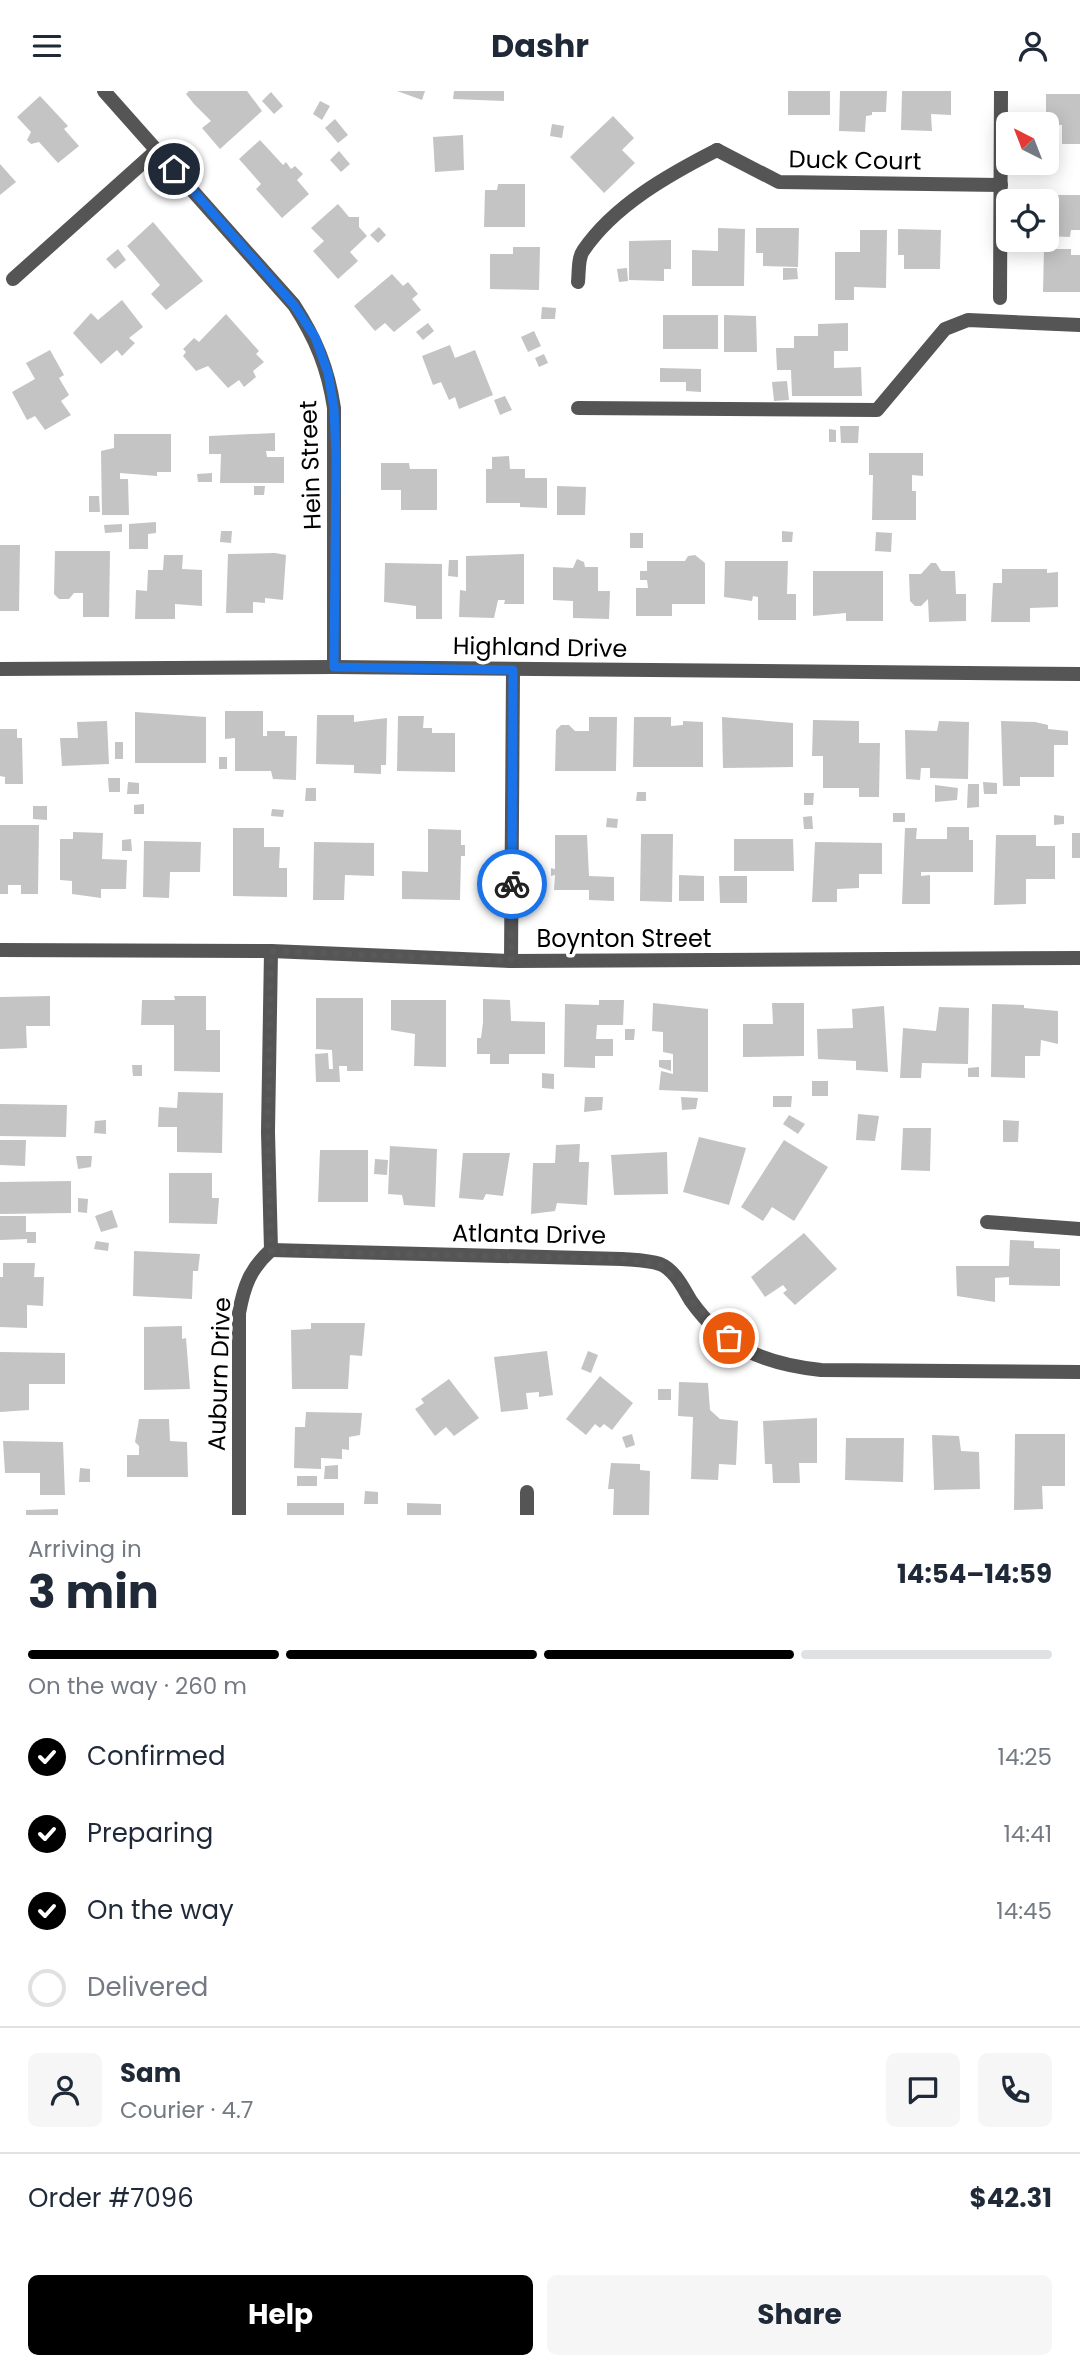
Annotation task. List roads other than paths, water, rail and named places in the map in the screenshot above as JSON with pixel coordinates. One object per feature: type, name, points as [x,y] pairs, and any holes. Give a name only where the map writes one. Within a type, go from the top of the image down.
[{"type":"street","name":"Hein Street","points":[[104,91],[294,305],[315,337],[328,373],[334,408],[334,667]]},
{"type":"street","points":[[1000,297],[1001,91]]},
{"type":"street","points":[[13,279],[157,150]]},
{"type":"street","name":"Duck Court","points":[[578,282],[582,253],[610,221],[669,175],[717,150],[779,182],[1001,185]]},
{"type":"street","points":[[578,408],[877,410],[927,349],[945,330],[956,325],[968,320],[1080,325]]},
{"type":"street","name":"Highland Drive","points":[[0,669],[334,667],[1080,674]]},
{"type":"street","points":[[511,961],[513,670]]},
{"type":"street","name":"Boynton Street","points":[[0,950],[271,951],[511,961],[1080,958]]},
{"type":"street","points":[[271,951],[268,1132],[271,1251]]},
{"type":"street","points":[[987,1222],[1080,1229]]},
{"type":"street","name":"Atlanta Drive","points":[[271,1251],[622,1259],[661,1265],[680,1282],[692,1302],[715,1327],[743,1350],[780,1365],[821,1370],[1080,1371]]},
{"type":"street","name":"Auburn Drive","points":[[239,1515],[239,1313],[255,1265],[271,1251]]},
{"type":"street","points":[[527,1492],[527,1515]]}]
